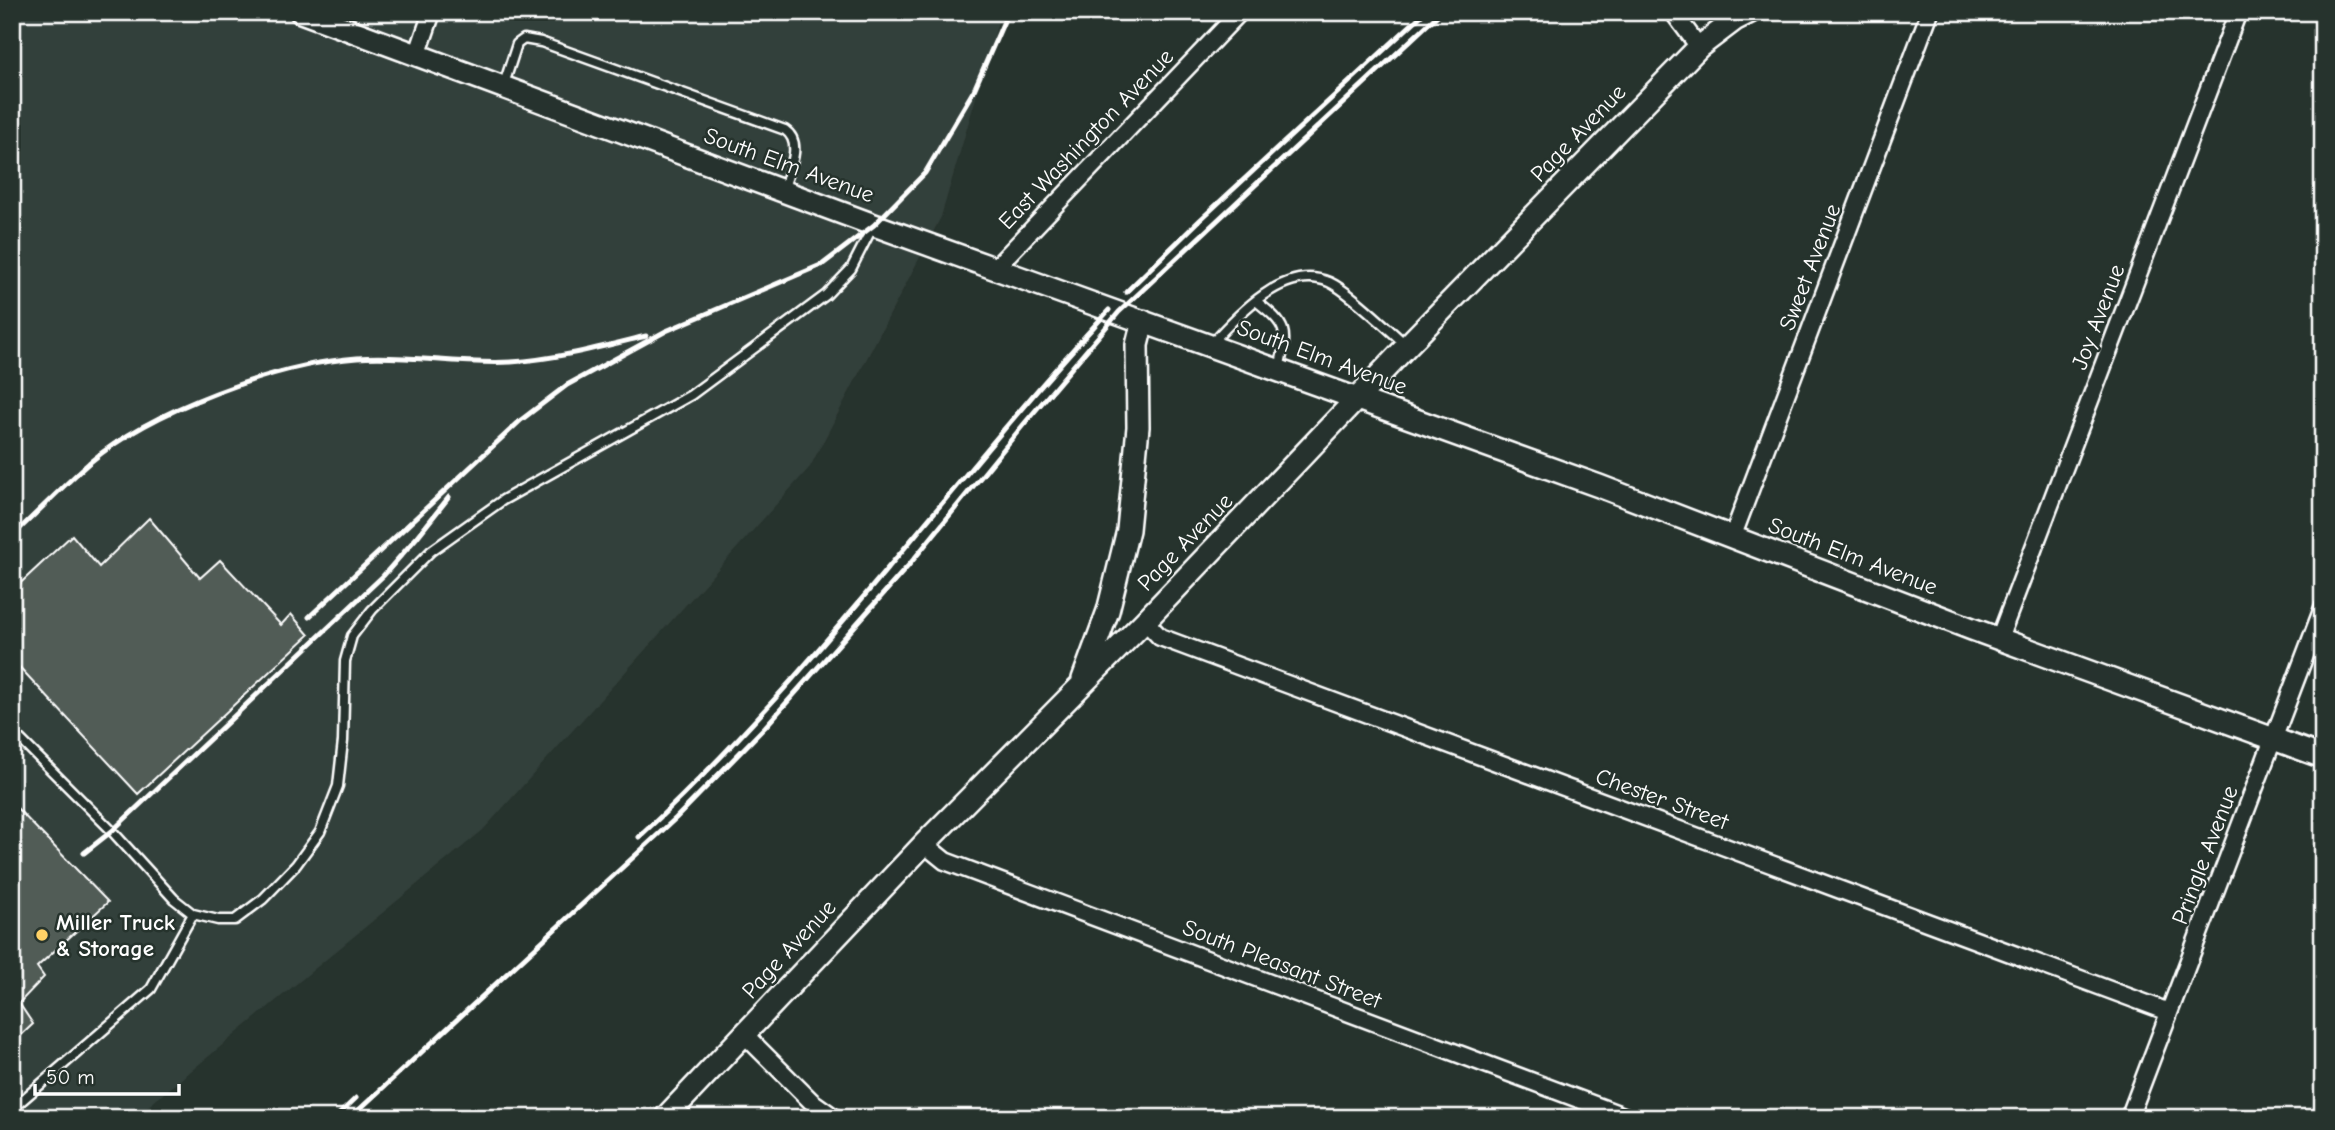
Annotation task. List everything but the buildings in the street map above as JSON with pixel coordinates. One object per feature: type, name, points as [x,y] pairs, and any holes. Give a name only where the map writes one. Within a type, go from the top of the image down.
[{"type":"street","name":"South Elm Avenue","points":[[301,12],[874,225],[1599,485],[1999,639],[2323,757]]},
{"type":"street","points":[[417,56],[432,12]]},
{"type":"street","name":"East Washington Avenue","points":[[995,268],[1240,12]]},
{"type":"street","points":[[1673,12],[1699,47]]},
{"type":"street","name":"Page Avenue","points":[[665,1118],[925,844],[1080,688],[1407,346],[1699,47],[1736,19],[1750,12]]},
{"type":"street","name":"Sweet Avenue","points":[[1732,538],[1930,12]]},
{"type":"street","name":"Joy Avenue","points":[[1999,639],[2238,12]]},
{"type":"street","points":[[1080,688],[1108,611],[1128,530],[1138,427],[1137,345],[1143,321]]},
{"type":"street","name":"Pringle Avenue","points":[[2129,1118],[2323,608]]},
{"type":"street","name":"Chester Street","points":[[1145,621],[1160,636],[2169,1012]]},
{"type":"street","name":"South Pleasant Street","points":[[925,844],[945,861],[1629,1118]]},
{"type":"street","points":[[744,1034],[811,1101],[835,1118]]},
{"type":"lane","points":[[503,87],[517,44],[524,39],[785,130],[793,135],[796,146],[783,191]]},
{"type":"lane","points":[[12,731],[174,899],[193,914],[218,920],[235,920],[263,899],[296,865],[320,832],[338,786],[343,740],[345,661],[352,636],[372,610],[430,551],[503,500],[691,395],[826,295],[850,270],[874,225]]},
{"type":"lane","points":[[1210,345],[1234,319],[1282,284],[1300,279],[1317,279],[1330,282],[1407,346]]},
{"type":"lane","points":[[1256,301],[1278,319],[1286,338],[1279,369]]},
{"type":"lane","points":[[12,1109],[151,989],[193,914]]},
{"type":"shaded area","points":[[12,12],[1001,12],[941,217],[810,467],[483,830],[134,1118],[12,1118]]},
{"type":"railway","points":[[309,617],[521,420],[567,385],[666,331],[823,264],[874,225],[925,173],[974,90],[1008,12]]},
{"type":"railway","points":[[1126,292],[1425,12]]},
{"type":"railway","points":[[350,1118],[676,818],[765,727],[909,565],[1119,312],[1441,12]]},
{"type":"railway","points":[[639,837],[703,776],[822,646],[1109,310]]},
{"type":"railway","points":[[12,536],[89,463],[115,444],[180,408],[253,380],[290,369],[357,358],[511,362],[579,352],[646,336]]},
{"type":"railway","points":[[84,853],[112,831],[383,576],[449,497]]},
{"type":"railway","points":[[335,1118],[356,1098]]},
{"type":"place","name":"Miller Truck & Storage","points":[[42,935]]}]
